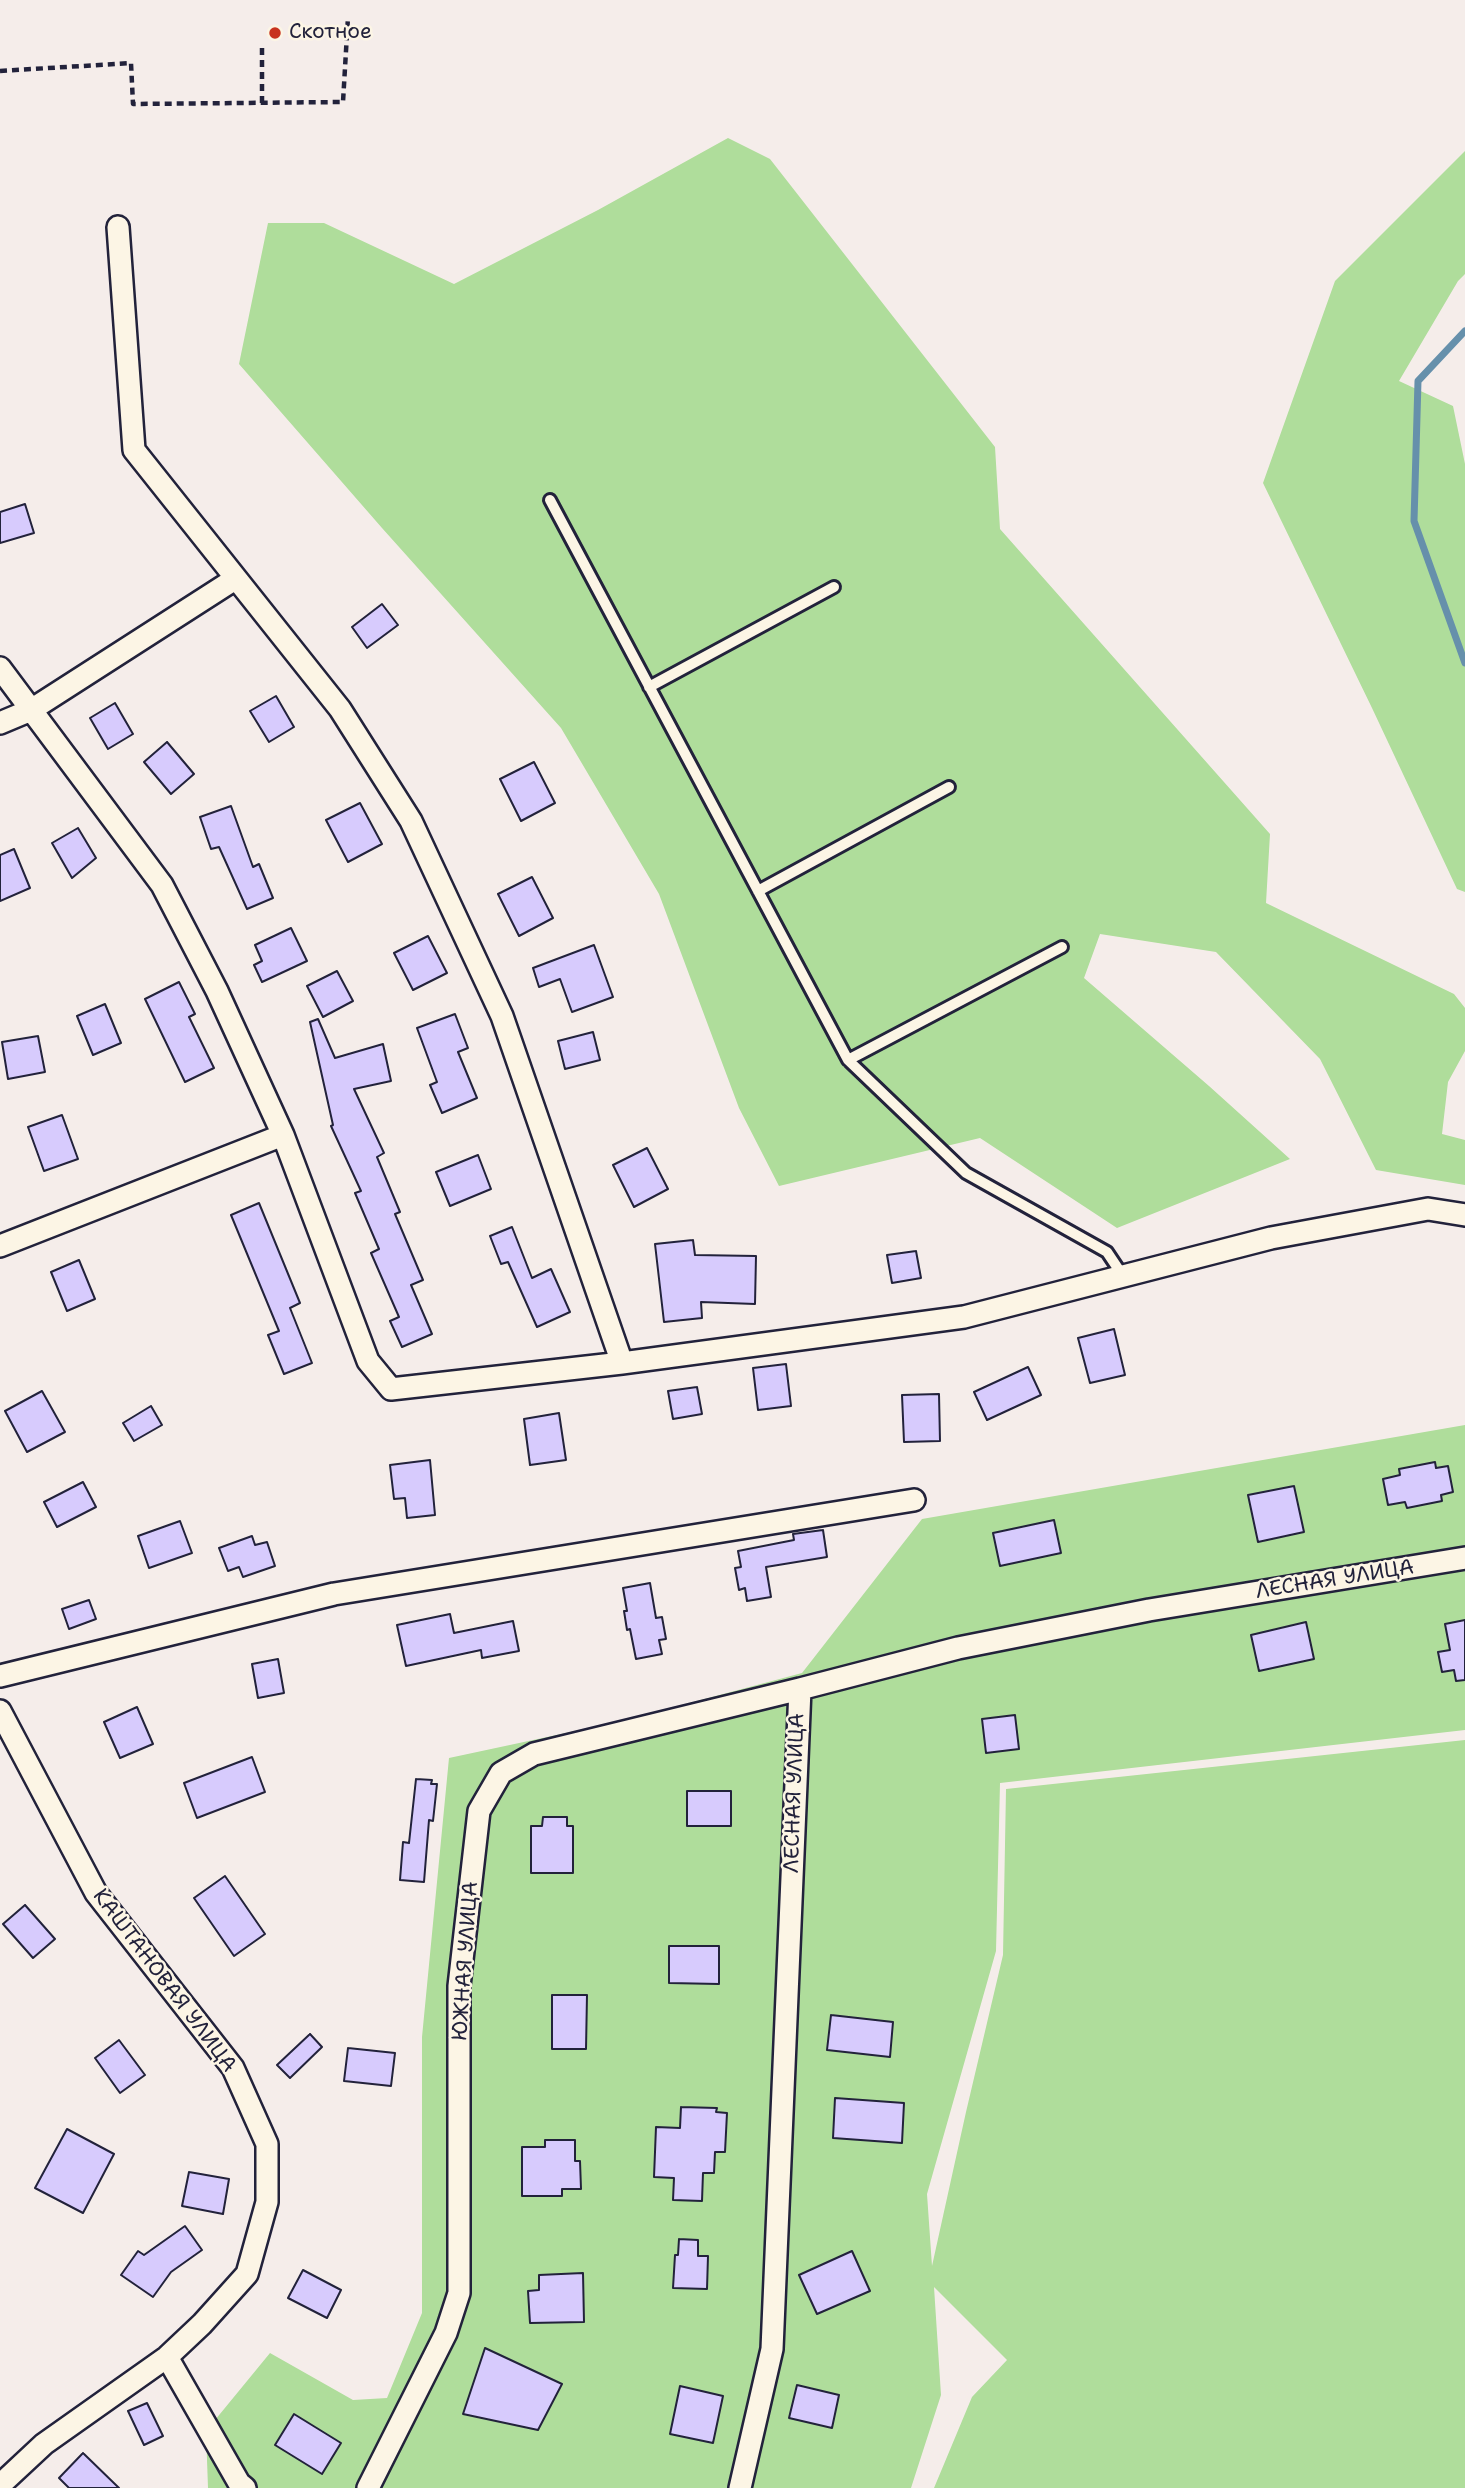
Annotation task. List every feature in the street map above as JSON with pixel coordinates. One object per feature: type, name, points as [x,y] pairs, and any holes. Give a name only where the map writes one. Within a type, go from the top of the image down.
[{"type":"street","points":[[118,227],[134,450],[340,709],[411,821],[502,1016],[622,1363]]},
{"type":"street","points":[[0,723],[31,710],[235,579]]},
{"type":"street","points":[[0,668],[162,885],[217,991],[283,1135],[368,1361],[391,1389],[622,1363],[964,1317],[1271,1238],[1344,1223],[1428,1209],[1465,1215]]},
{"type":"street","points":[[0,1245],[283,1135]]},
{"type":"street","points":[[0,1675],[334,1594],[914,1500]]},
{"type":"street","name":"ЛЕСНАЯ УЛИЦА","points":[[740,2488],[772,2349],[800,1689],[958,1648],[1121,1616],[1465,1558]]},
{"type":"street","name":"ЮЖНАЯ УЛИЦА","points":[[368,2488],[446,2333],[458,2293],[459,1986],[479,1811],[501,1773],[534,1754],[800,1689]]},
{"type":"street","name":"КАШТАНОВАЯ УЛИЦА","points":[[0,1712],[96,1892],[233,2068],[267,2144],[267,2202],[247,2274],[202,2324],[167,2357],[44,2444],[0,2485]]},
{"type":"street","points":[[167,2357],[239,2483],[245,2488]]},
{"type":"lane","points":[[550,500],[848,1060],[966,1173],[1107,1252],[1123,1276]]},
{"type":"lane","points":[[649,687],[834,587]]},
{"type":"lane","points":[[758,891],[949,787]]},
{"type":"lane","points":[[848,1060],[1062,947]]},
{"type":"path","points":[[0,71],[131,63],[133,104],[343,102],[348,17]]},
{"type":"path","points":[[262,46],[262,103]]},
{"type":"green space","points":[[728,138],[770,159],[995,447],[1000,529],[1270,834],[1266,903],[1454,994],[1465,1008],[1465,1051],[1448,1082],[1442,1134],[1465,1140],[1465,1185],[1376,1170],[1320,1059],[1216,952],[1100,934],[1084,978],[1290,1159],[1117,1228],[980,1138],[779,1186],[739,1108],[659,894],[561,728],[239,364],[268,223],[324,223],[454,284],[598,210]]},
{"type":"green space","points":[[1465,151],[1465,274],[1458,281],[1399,381],[1453,406],[1465,464],[1465,892],[1457,889],[1263,483],[1335,281]]},
{"type":"green space","points":[[1465,1425],[1465,1730],[1000,1783],[996,1951],[927,2194],[932,2266],[1003,1955],[1006,1789],[1465,1740],[1465,2488],[934,2488],[972,2397],[1007,2360],[934,2287],[941,2395],[911,2488],[208,2488],[206,2431],[270,2353],[353,2400],[387,2398],[422,2313],[422,2037],[449,1758],[622,1721],[802,1673],[922,1519]]},
{"type":"building","points":[[25,504],[34,533],[0,543],[0,512]]},
{"type":"building","points":[[382,604],[398,625],[367,648],[352,627]]},
{"type":"building","points":[[276,696],[294,727],[269,742],[250,711]]},
{"type":"building","points":[[115,703],[133,734],[108,749],[90,718]]},
{"type":"building","points":[[167,742],[194,774],[171,794],[144,762]]},
{"type":"building","points":[[534,762],[555,803],[521,821],[500,779]]},
{"type":"building","points":[[360,803],[382,844],[348,862],[326,820]]},
{"type":"building","points":[[231,806],[253,867],[259,864],[273,898],[247,909],[219,847],[211,849],[200,817]]},
{"type":"building","points":[[78,828],[96,858],[72,878],[52,843]]},
{"type":"building","points":[[14,849],[30,888],[0,901],[0,855]]},
{"type":"building","points":[[532,877],[553,918],[519,936],[498,894]]},
{"type":"building","points":[[291,928],[307,961],[262,982],[254,965],[262,961],[255,945]]},
{"type":"building","points":[[428,936],[447,973],[413,990],[394,953]]},
{"type":"building","points":[[594,945],[613,997],[572,1012],[560,979],[539,987],[533,968]]},
{"type":"building","points":[[337,971],[353,1001],[323,1017],[307,986]]},
{"type":"building","points":[[179,982],[195,1014],[189,1017],[214,1068],[185,1082],[145,999]]},
{"type":"building","points":[[105,1004],[121,1043],[93,1055],[77,1016]]},
{"type":"building","points":[[455,1014],[468,1048],[458,1052],[477,1098],[442,1113],[430,1085],[437,1082],[417,1028]]},
{"type":"building","points":[[318,1019],[335,1058],[383,1044],[391,1081],[354,1089],[384,1153],[377,1157],[400,1212],[395,1214],[423,1280],[411,1285],[432,1334],[402,1347],[390,1321],[399,1317],[371,1253],[379,1249],[355,1193],[361,1191],[331,1126],[333,1125],[310,1022]]},
{"type":"building","points":[[593,1032],[600,1060],[565,1069],[558,1041]]},
{"type":"building","points":[[38,1036],[45,1072],[8,1079],[2,1042]]},
{"type":"building","points":[[62,1115],[78,1159],[44,1171],[28,1127]]},
{"type":"building","points":[[647,1148],[668,1189],[634,1207],[613,1165]]},
{"type":"building","points":[[478,1155],[491,1189],[450,1206],[436,1172]]},
{"type":"building","points":[[259,1203],[300,1303],[290,1308],[312,1363],[284,1374],[268,1335],[279,1331],[231,1215]]},
{"type":"building","points":[[512,1227],[532,1278],[551,1269],[570,1312],[537,1327],[508,1262],[501,1264],[490,1236]]},
{"type":"building","points":[[693,1240],[695,1255],[756,1256],[755,1304],[701,1302],[702,1318],[664,1322],[655,1244]]},
{"type":"building","points":[[916,1251],[921,1278],[892,1283],[887,1255]]},
{"type":"building","points":[[79,1260],[95,1299],[67,1311],[51,1272]]},
{"type":"building","points":[[1114,1329],[1125,1375],[1090,1383],[1078,1338]]},
{"type":"building","points":[[786,1364],[791,1406],[758,1410],[753,1368]]},
{"type":"building","points":[[1028,1367],[1041,1395],[987,1420],[974,1392]]},
{"type":"building","points":[[697,1387],[702,1414],[673,1419],[668,1391]]},
{"type":"building","points":[[42,1391],[65,1432],[27,1452],[5,1411]]},
{"type":"building","points":[[939,1394],[940,1441],[904,1442],[902,1395]]},
{"type":"building","points":[[151,1406],[162,1425],[134,1441],[123,1423]]},
{"type":"building","points":[[559,1413],[566,1460],[530,1465],[524,1419]]},
{"type":"building","points":[[430,1460],[435,1515],[407,1518],[405,1498],[394,1499],[390,1465]]},
{"type":"building","points":[[1435,1462],[1436,1468],[1448,1466],[1453,1492],[1441,1495],[1442,1501],[1407,1508],[1405,1502],[1388,1505],[1383,1479],[1400,1475],[1399,1469]]},
{"type":"building","points":[[83,1482],[96,1507],[57,1527],[44,1502]]},
{"type":"building","points":[[1294,1486],[1304,1532],[1258,1542],[1248,1495]]},
{"type":"building","points":[[1054,1520],[1061,1553],[1000,1566],[993,1533]]},
{"type":"building","points":[[180,1521],[192,1553],[149,1568],[138,1536]]},
{"type":"building","points":[[823,1530],[827,1557],[766,1567],[771,1597],[747,1601],[745,1588],[739,1590],[735,1568],[741,1567],[738,1551],[794,1540],[793,1534]]},
{"type":"building","points":[[252,1536],[255,1545],[267,1542],[275,1566],[243,1577],[239,1567],[228,1571],[219,1548]]},
{"type":"building","points":[[650,1583],[656,1618],[662,1617],[666,1639],[659,1640],[662,1654],[636,1659],[630,1629],[627,1630],[623,1588]]},
{"type":"building","points":[[89,1600],[96,1619],[69,1629],[62,1609]]},
{"type":"building","points":[[450,1614],[454,1633],[513,1621],[519,1651],[482,1658],[481,1650],[406,1666],[397,1625]]},
{"type":"building","points":[[1465,1620],[1465,1680],[1456,1681],[1454,1670],[1442,1672],[1438,1652],[1450,1650],[1445,1624]]},
{"type":"building","points":[[1306,1622],[1314,1659],[1259,1671],[1251,1635]]},
{"type":"building","points":[[278,1659],[284,1693],[258,1698],[252,1664]]},
{"type":"building","points":[[137,1707],[153,1744],[120,1758],[104,1722]]},
{"type":"building","points":[[1015,1715],[1019,1749],[986,1753],[982,1719]]},
{"type":"building","points":[[252,1757],[265,1792],[197,1818],[184,1783]]},
{"type":"building","points":[[416,1779],[432,1780],[431,1784],[437,1784],[433,1821],[429,1820],[424,1882],[400,1880],[403,1842],[409,1843]]},
{"type":"building","points":[[687,1791],[731,1791],[731,1826],[687,1826]]},
{"type":"building","points":[[543,1817],[567,1817],[567,1826],[573,1826],[573,1873],[531,1873],[531,1826],[542,1826]]},
{"type":"building","points":[[225,1876],[265,1934],[234,1956],[194,1898]]},
{"type":"building","points":[[25,1905],[55,1939],[33,1958],[3,1924]]},
{"type":"building","points":[[669,1946],[719,1946],[719,1984],[669,1983]]},
{"type":"building","points":[[552,1995],[587,1995],[586,2049],[552,2049]]},
{"type":"building","points":[[831,2015],[893,2022],[890,2057],[827,2050]]},
{"type":"building","points":[[310,2034],[322,2047],[290,2078],[277,2065]]},
{"type":"building","points":[[119,2040],[145,2075],[120,2093],[95,2058]]},
{"type":"building","points":[[348,2048],[395,2053],[391,2086],[344,2081]]},
{"type":"building","points":[[835,2098],[904,2103],[902,2143],[833,2138]]},
{"type":"building","points":[[681,2107],[717,2108],[716,2112],[727,2113],[725,2152],[715,2152],[714,2173],[703,2173],[702,2201],[673,2200],[674,2178],[654,2177],[656,2127],[680,2128]]},
{"type":"building","points":[[67,2129],[114,2154],[83,2213],[35,2188]]},
{"type":"building","points":[[545,2140],[575,2140],[575,2161],[580,2161],[581,2189],[562,2189],[562,2196],[522,2196],[522,2147],[545,2147]]},
{"type":"building","points":[[189,2172],[229,2179],[223,2214],[182,2206]]},
{"type":"building","points":[[185,2226],[202,2250],[171,2272],[153,2297],[121,2275],[138,2251],[144,2255]]},
{"type":"building","points":[[679,2239],[698,2240],[698,2256],[708,2256],[707,2289],[673,2288]]},
{"type":"building","points":[[852,2251],[870,2291],[817,2314],[799,2275]]},
{"type":"building","points":[[303,2270],[341,2290],[327,2318],[288,2298]]},
{"type":"building","points":[[583,2273],[584,2322],[530,2323],[528,2291],[539,2290],[539,2275]]},
{"type":"building","points":[[485,2348],[562,2384],[538,2430],[463,2414]]},
{"type":"building","points":[[797,2385],[839,2395],[832,2428],[789,2418]]},
{"type":"building","points":[[680,2386],[723,2396],[713,2443],[670,2434]]},
{"type":"building","points":[[147,2403],[163,2436],[144,2445],[128,2411]]},
{"type":"building","points":[[294,2414],[341,2443],[322,2474],[275,2445]]},
{"type":"building","points":[[83,2453],[119,2488],[69,2488],[59,2478]]},
{"type":"waterway","points":[[1465,331],[1418,381],[1414,521],[1465,663]]},
{"type":"place","name":"Скотное","points":[[275,33]]}]
